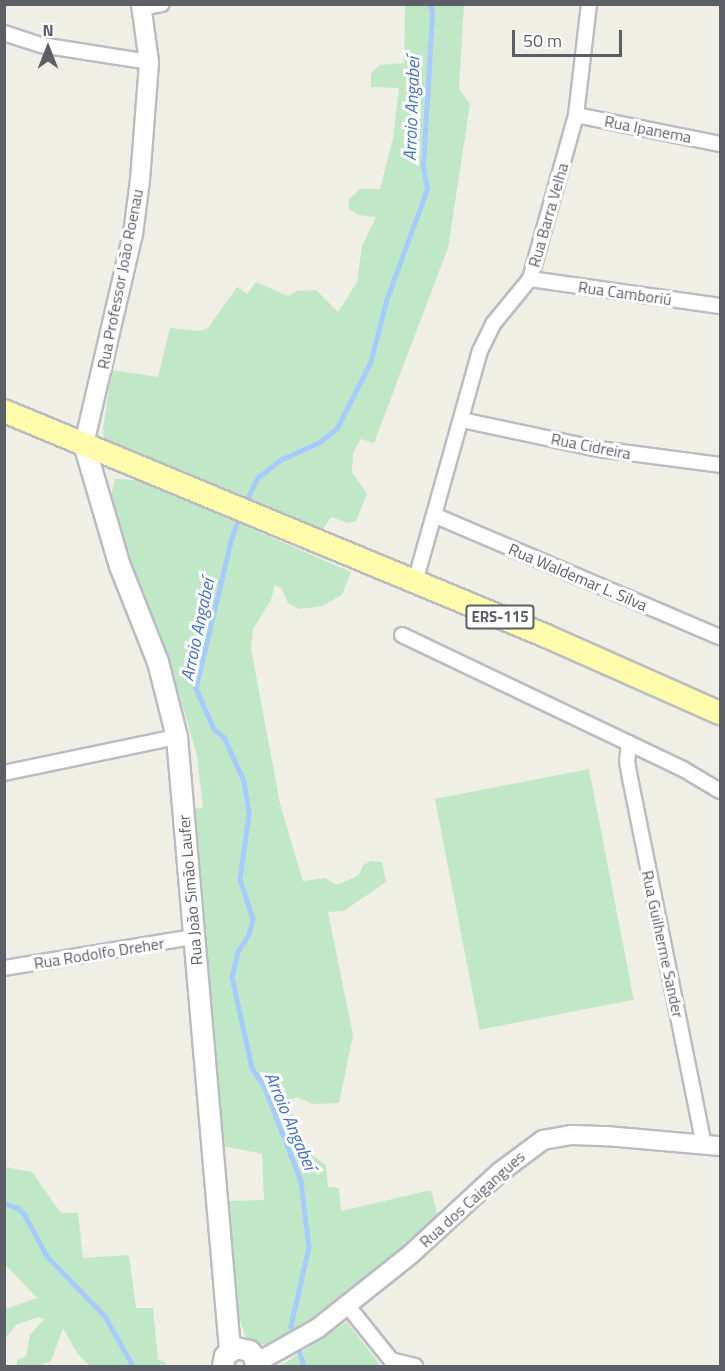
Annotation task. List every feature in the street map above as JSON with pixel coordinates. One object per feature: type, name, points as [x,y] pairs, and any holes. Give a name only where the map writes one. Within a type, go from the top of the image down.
[{"type":"main road","name":"ERS-115","points":[[4,411],[213,496],[648,679],[720,713]]},
{"type":"main road","name":"Rua João Simão Laufer","points":[[84,444],[120,566],[158,662],[177,737],[226,1358]]},
{"type":"main road","points":[[226,1358],[243,1348],[250,1351],[256,1365]]},
{"type":"street","points":[[141,6],[162,4]]},
{"type":"street","name":"Rua Barra Velha","points":[[415,582],[436,516],[480,351],[493,324],[530,279],[576,115],[590,4]]},
{"type":"street","name":"Rua Professor João Roenau","points":[[84,444],[133,234],[149,62],[141,6]]},
{"type":"street","points":[[4,33],[41,45],[149,62]]},
{"type":"street","name":"Rua Ipanema","points":[[576,115],[720,144]]},
{"type":"street","name":"Rua Camboriú","points":[[530,279],[720,306]]},
{"type":"street","name":"Rua Cidreira","points":[[462,420],[599,449],[720,465]]},
{"type":"street","name":"Rua Waldemar L. Silva","points":[[436,516],[720,637]]},
{"type":"street","points":[[402,635],[628,743],[720,791]]},
{"type":"street","points":[[4,773],[177,737]]},
{"type":"street","name":"Rua Guilherme Sander","points":[[628,743],[627,761],[635,805],[712,1145]]},
{"type":"street","name":"Rua Rodolfo Dreher","points":[[4,968],[194,937]]},
{"type":"street","name":"Rua dos Caigangues","points":[[256,1365],[318,1328],[411,1254],[500,1172],[543,1140],[572,1135],[607,1136],[712,1145]]},
{"type":"street","points":[[347,1305],[391,1360],[415,1366]]},
{"type":"green space","points":[[405,5],[464,5],[459,89],[470,104],[448,248],[374,443],[361,439],[353,453],[352,472],[367,494],[356,521],[348,523],[331,517],[320,534],[104,441],[103,429],[112,370],[158,377],[170,328],[200,331],[208,328],[237,287],[247,294],[256,282],[288,296],[297,291],[316,290],[338,312],[357,282],[362,246],[376,217],[359,215],[349,209],[349,199],[360,189],[380,189],[393,138],[399,88],[371,87],[371,74],[379,65],[404,63]]},
{"type":"green space","points":[[115,479],[139,480],[351,572],[342,595],[322,606],[299,609],[288,603],[281,588],[275,585],[271,600],[253,629],[251,648],[280,804],[303,881],[325,878],[337,885],[359,875],[363,865],[371,861],[382,862],[386,882],[344,911],[328,912],[353,1035],[339,1103],[313,1104],[297,1097],[289,1101],[289,1110],[298,1123],[302,1148],[326,1165],[328,1187],[339,1188],[341,1211],[431,1190],[438,1217],[324,1310],[268,1345],[246,1338],[239,1317],[229,1201],[264,1200],[262,1154],[223,1146],[192,809],[203,808],[197,756],[170,662],[123,544],[111,496]]},
{"type":"green space","points":[[589,769],[634,1000],[480,1030],[435,799]]},
{"type":"green space","points":[[5,1167],[32,1172],[61,1213],[78,1213],[83,1258],[129,1255],[136,1308],[153,1308],[158,1360],[166,1362],[166,1366],[90,1366],[77,1353],[63,1328],[51,1361],[38,1366],[17,1366],[17,1360],[26,1356],[30,1335],[44,1319],[38,1317],[16,1325],[5,1339],[5,1309],[37,1298],[5,1264]]},
{"type":"green space","points":[[347,1322],[381,1366],[280,1366]]},
{"type":"waterway","name":"Arroio Angabeí","points":[[245,503],[257,478],[280,460],[320,442],[337,428],[370,363],[386,301],[427,189],[423,166],[432,13],[430,4]]},
{"type":"waterway","name":"Arroio Angabeí","points":[[240,516],[232,538],[196,688],[214,729],[224,737],[244,781],[249,814],[240,879],[253,919],[249,935],[238,952],[232,977],[252,1068],[265,1088],[301,1181],[309,1247],[291,1326],[295,1336]]},
{"type":"waterway","points":[[4,1203],[18,1208],[25,1215],[47,1256],[105,1316],[133,1366]]},
{"type":"waterway","name":"Arroio Angabeí","points":[[297,1344],[304,1366]]}]
